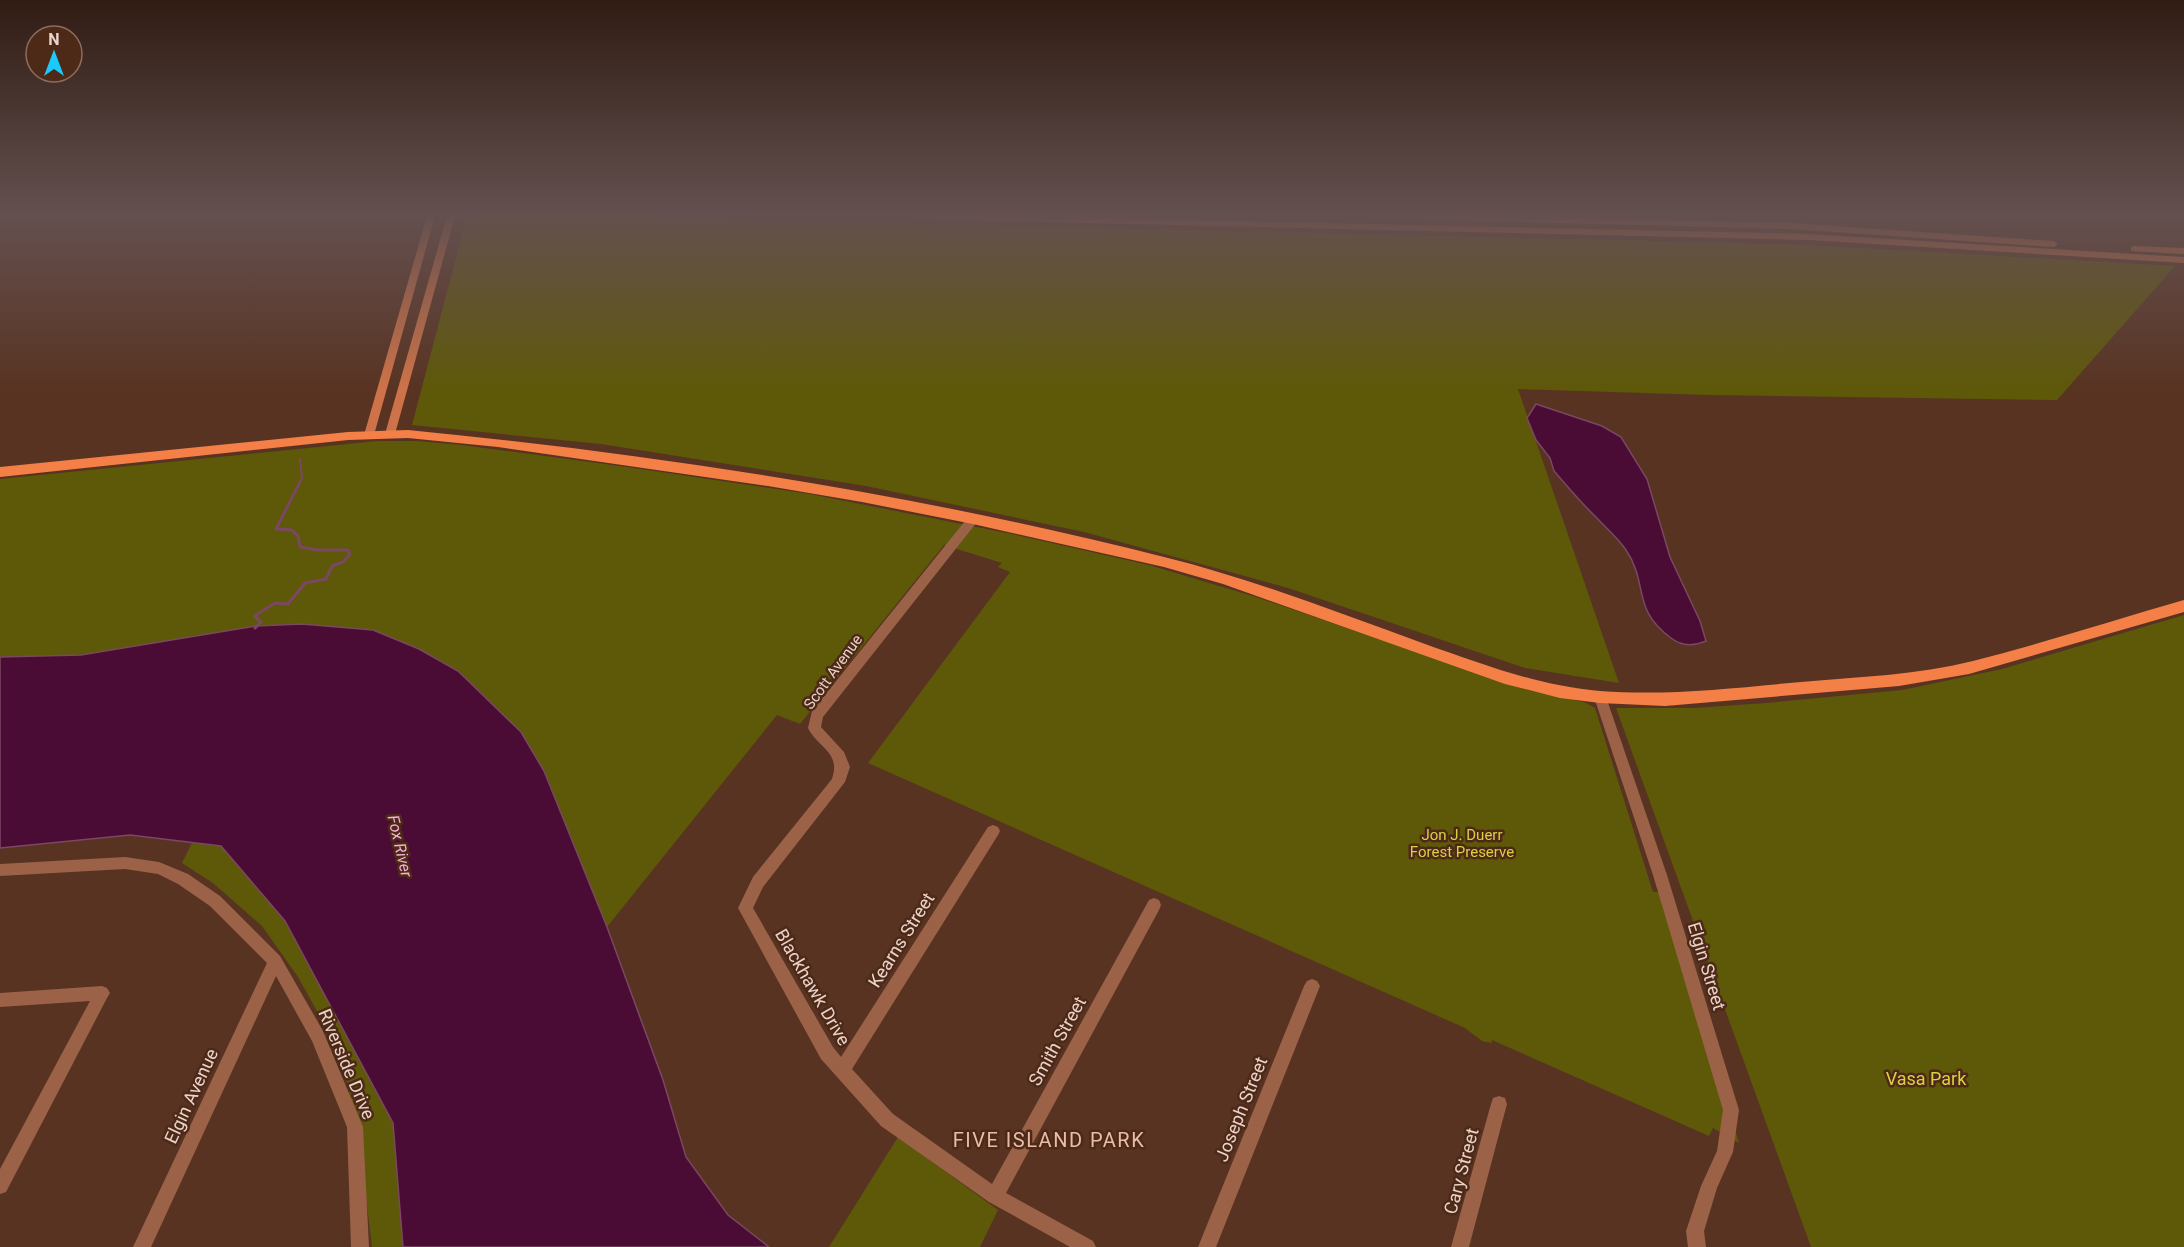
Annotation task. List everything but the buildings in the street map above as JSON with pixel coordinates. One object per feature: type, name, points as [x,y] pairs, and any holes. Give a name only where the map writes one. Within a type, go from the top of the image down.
[{"type":"main road","points":[[369,435],[415,274]]},
{"type":"main road","points":[[390,434],[435,274]]},
{"type":"main road","points":[[0,472],[369,435],[390,434],[498,443],[768,481],[973,519],[1185,568],[1227,580],[1505,678],[1560,692],[1600,697],[1665,700],[1899,680],[1969,668],[2184,606]]},
{"type":"street","name":"Scott Avenue","points":[[745,908],[758,882],[838,782],[843,767],[839,756],[814,728],[817,716],[973,519]]},
{"type":"street","name":"Elgin Street","points":[[1600,697],[1660,875],[1731,1110],[1725,1152],[1709,1186],[1695,1231],[1697,1247]]},
{"type":"street","name":"Kearns Street","points":[[842,1071],[993,831]]},
{"type":"street","name":"Riverside Drive","points":[[0,870],[125,863],[159,868],[183,879],[215,901],[275,962],[318,1036],[355,1127],[360,1247]]},
{"type":"street","name":"Smith Street","points":[[995,1196],[1154,905]]},
{"type":"street","name":"Blackhawk Drive","points":[[745,908],[827,1053],[887,1120],[995,1196],[1087,1247]]},
{"type":"street","name":"Elgin Avenue","points":[[142,1247],[275,962]]},
{"type":"street","name":"Joseph Street","points":[[1207,1247],[1312,986]]},
{"type":"street","points":[[0,1000],[102,993],[0,1186]]},
{"type":"street","name":"Cary Street","points":[[1460,1247],[1499,1104]]},
{"type":"green space","points":[[452,274],[2168,274],[2057,400],[1709,395],[1518,389],[1619,683],[1525,668],[1288,588],[1084,532],[866,486],[601,444],[412,425]]},
{"type":"green space","name":"Jon J. Duerr Forest Preserve","points":[[377,441],[416,441],[462,445],[620,466],[810,494],[1012,534],[1149,565],[1256,597],[1531,691],[1584,702],[1595,708],[1653,892],[1661,892],[1739,1143],[1713,1128],[1709,1136],[1492,1040],[1492,1043],[1482,1041],[1465,1028],[868,763],[1010,572],[998,567],[1002,563],[944,545],[800,724],[777,715],[607,927],[544,771],[458,671],[419,649],[373,630],[302,624],[256,626],[81,655],[0,657],[0,479]]},
{"type":"green space","name":"Vasa Park","points":[[2184,615],[2184,1247],[1811,1247],[1616,708],[1694,708],[1902,690],[2002,669]]},
{"type":"green space","points":[[192,843],[222,846],[285,921],[393,1123],[403,1247],[372,1247],[361,1156],[348,1086],[327,1029],[298,977],[262,926],[213,883],[182,863]]},
{"type":"green space","points":[[898,1137],[998,1210],[980,1247],[829,1247]]},
{"type":"water","points":[[1536,404],[1602,426],[1621,437],[1647,479],[1670,557],[1700,621],[1706,641],[1697,644],[1679,643],[1650,617],[1633,562],[1626,550],[1554,471],[1550,458],[1536,440],[1527,418]]},
{"type":"water","name":"Fox River","points":[[302,624],[373,630],[419,649],[458,671],[521,732],[544,771],[607,927],[663,1080],[686,1157],[728,1215],[769,1247],[403,1247],[393,1123],[285,921],[221,846],[130,835],[0,848],[0,657],[81,655],[256,626]]},
{"type":"waterway","points":[[300,459],[302,478],[300,482]]},
{"type":"waterway","points":[[255,628],[261,622],[255,617],[256,615],[275,603],[288,604],[305,583],[326,579],[332,566],[343,562],[350,554],[348,550],[317,550],[300,547],[298,536],[292,530],[276,529],[300,482]]},
{"type":"district","name":"FIVE ISLAND PARK","points":[[1049,1140]]}]
